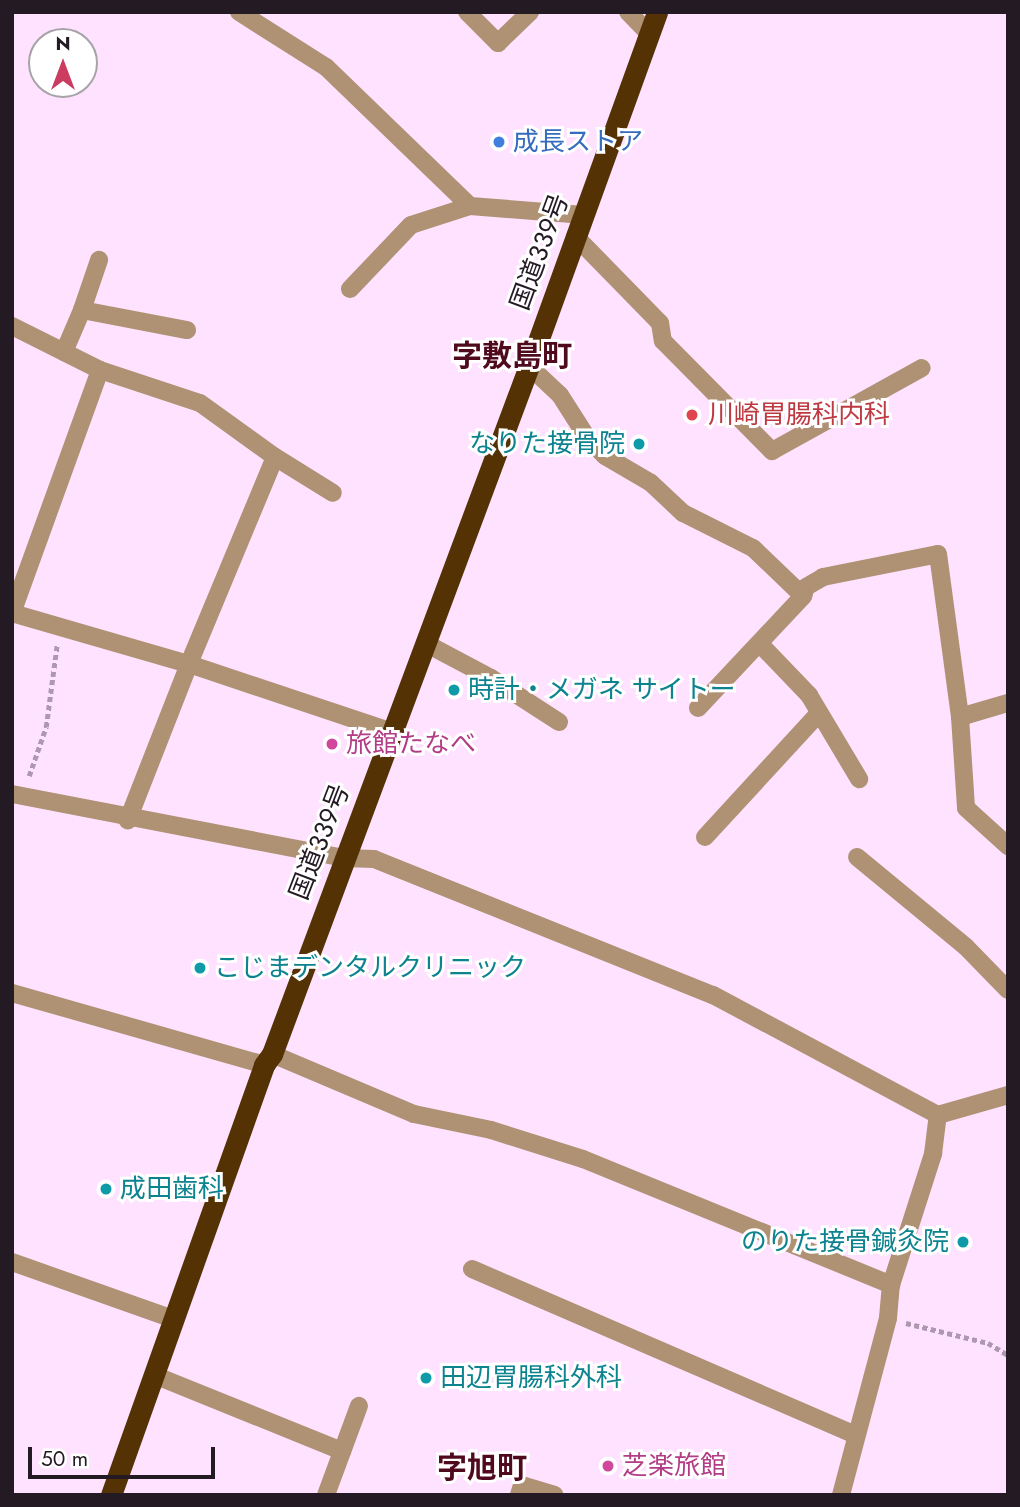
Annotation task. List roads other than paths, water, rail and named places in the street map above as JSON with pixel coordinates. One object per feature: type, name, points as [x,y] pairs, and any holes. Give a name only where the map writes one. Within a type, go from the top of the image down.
[{"type":"highway","name":"国道339号","points":[[111,1495],[268,1060],[529,366],[657,12]]},
{"type":"street","points":[[240,12],[326,67],[470,206]]},
{"type":"street","points":[[467,12],[498,43],[530,12]]},
{"type":"street","points":[[628,12],[648,33]]},
{"type":"street","points":[[350,289],[411,225],[470,206],[584,215]]},
{"type":"street","points":[[575,236],[660,323],[663,341],[772,452],[922,368]]},
{"type":"street","points":[[64,352],[99,260]]},
{"type":"street","points":[[82,310],[187,331]]},
{"type":"street","points":[[12,326],[100,370],[200,403],[275,457],[333,493]]},
{"type":"street","points":[[529,366],[560,395],[588,439],[605,456],[651,483],[683,513],[753,548],[803,596]]},
{"type":"street","points":[[100,370],[12,613],[189,664],[392,732]]},
{"type":"street","points":[[128,820],[275,457]]},
{"type":"street","points":[[698,708],[803,596],[806,587],[823,577],[938,554],[960,717],[966,808],[1008,846]]},
{"type":"street","points":[[425,643],[491,678],[559,722]]},
{"type":"street","points":[[760,644],[809,695],[859,779]]},
{"type":"street","points":[[960,717],[1008,703]]},
{"type":"street","points":[[705,837],[819,713]]},
{"type":"street","points":[[17,795],[128,820],[343,858],[374,859],[713,995],[938,1115],[1008,1095]]},
{"type":"street","points":[[856,857],[967,947],[1008,990]]},
{"type":"street","points":[[12,993],[268,1060],[414,1114],[491,1130],[583,1159],[891,1284]]},
{"type":"street","points":[[841,1495],[854,1434],[888,1318],[891,1284],[933,1154],[938,1115]]},
{"type":"street","points":[[12,1262],[173,1319]]},
{"type":"street","points":[[472,1269],[854,1434]]},
{"type":"street","points":[[154,1375],[342,1451]]},
{"type":"street","points":[[326,1495],[359,1406]]},
{"type":"street","points":[[519,1495],[522,1485],[555,1495]]},
{"type":"place","name":"成長ストア","points":[[499,142]]},
{"type":"place","name":"川崎胃腸科内科","points":[[692,415]]},
{"type":"place","name":"なりた接骨院","points":[[639,444]]},
{"type":"place","name":"時計・メガネ サイトー","points":[[454,690]]},
{"type":"place","name":"旅館たなべ","points":[[332,744]]},
{"type":"place","name":"こじまデンタルクリニック","points":[[200,968]]},
{"type":"place","name":"成田歯科","points":[[106,1189]]},
{"type":"place","name":"のりた接骨鍼灸院","points":[[963,1242]]},
{"type":"place","name":"田辺胃腸科外科","points":[[426,1378]]},
{"type":"place","name":"芝楽旅館","points":[[608,1466]]},
{"type":"district","name":"字敷島町","points":[[512,356]]},
{"type":"district","name":"字旭町","points":[[482,1468]]}]
